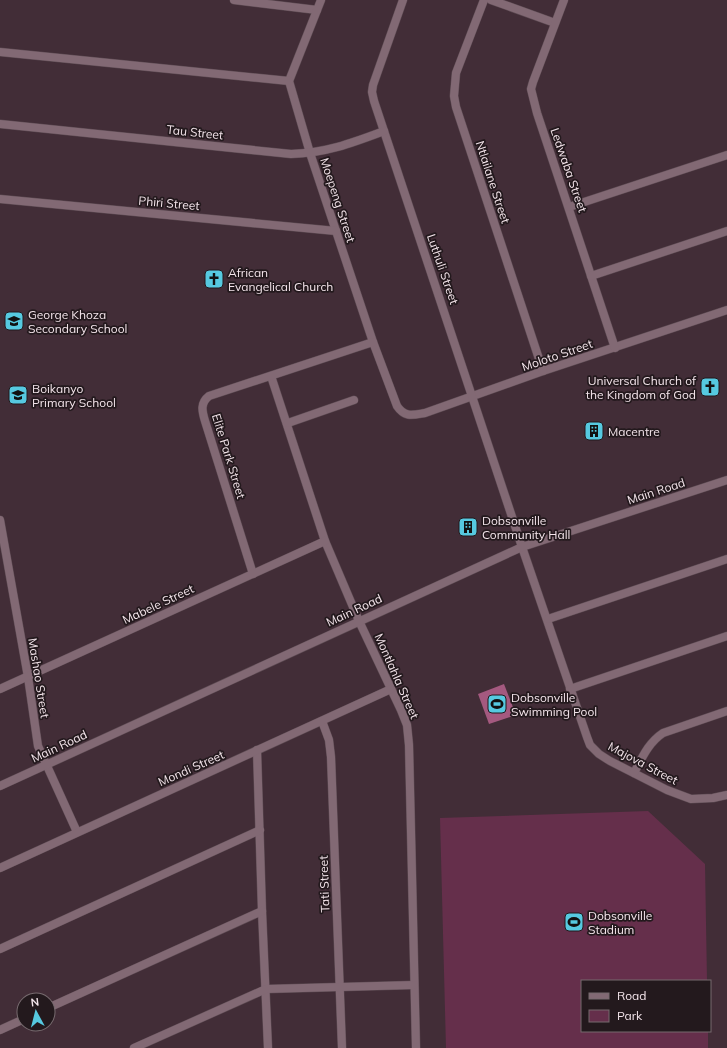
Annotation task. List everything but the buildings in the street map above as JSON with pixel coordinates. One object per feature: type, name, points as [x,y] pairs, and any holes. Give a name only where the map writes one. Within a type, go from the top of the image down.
[{"type":"street","points":[[234,0],[317,10]]},
{"type":"street","points":[[0,52],[289,81],[321,0]]},
{"type":"street","name":"Luthuli Street","points":[[403,0],[373,85],[372,92],[522,547]]},
{"type":"street","name":"Ntlailane Street","points":[[484,0],[456,73],[454,96],[456,107],[543,371]]},
{"type":"street","points":[[491,0],[555,23]]},
{"type":"street","name":"Ledwaba Street","points":[[564,0],[532,82],[531,89],[537,113],[615,348]]},
{"type":"street","name":"Moepeng Street","points":[[289,81],[310,153],[373,342],[397,406]]},
{"type":"street","name":"Tau Street","points":[[0,124],[291,154],[310,153],[354,142],[384,131]]},
{"type":"street","points":[[569,207],[727,155]]},
{"type":"street","name":"Phiri Street","points":[[0,199],[336,231]]},
{"type":"street","points":[[591,276],[727,231]]},
{"type":"street","name":"Moloto Street","points":[[397,406],[401,412],[412,416],[425,413],[543,371],[727,310]]},
{"type":"street","name":"Elite Park Street","points":[[253,574],[202,410],[205,399],[209,396],[373,342]]},
{"type":"street","name":"Montlahla Street","points":[[271,376],[288,423],[325,542],[359,621],[407,725],[409,745],[416,1048]]},
{"type":"street","points":[[288,423],[354,400]]},
{"type":"street","name":"Main Road","points":[[0,786],[522,547],[727,480]]},
{"type":"street","name":"Mashao Street","points":[[0,520],[2,546],[28,677],[38,746],[77,832]]},
{"type":"street","name":"Mabele Street","points":[[0,690],[325,542]]},
{"type":"street","name":"Majova Street","points":[[522,547],[548,619],[570,689],[590,745],[599,754],[610,761],[666,790],[681,796],[699,799],[727,795]]},
{"type":"street","points":[[548,619],[727,559]]},
{"type":"street","points":[[570,689],[727,636]]},
{"type":"street","name":"Mondi Street","points":[[0,868],[391,689]]},
{"type":"street","points":[[634,773],[648,746],[655,738],[663,733],[727,711]]},
{"type":"street","name":"Tati Street","points":[[322,721],[329,740],[331,757],[342,1048]]},
{"type":"street","points":[[257,750],[268,1048]]},
{"type":"street","points":[[0,948],[260,830]]},
{"type":"street","points":[[56,1004],[262,911]]},
{"type":"street","points":[[134,1048],[266,989],[414,985]]},
{"type":"street","points":[[0,1030],[16,1023]]},
{"type":"green space","name":"Dobsonville Stadium","points":[[648,811],[705,864],[707,980],[581,980],[581,1032],[708,1032],[708,1048],[446,1048],[440,818]]},
{"type":"shaded area","name":"Dobsonville Swimming Pool","points":[[504,684],[516,715],[489,724],[478,694]]},
{"type":"place","name":"African Evangelical Church","points":[[214,279]]},
{"type":"place","name":"George Khoza Secondary School","points":[[14,321]]},
{"type":"place","name":"Universal Church of the Kingdom of God","points":[[710,387]]},
{"type":"place","name":"Boikanyo Primary School","points":[[18,395]]},
{"type":"place","name":"Macentre","points":[[594,431]]},
{"type":"place","name":"Dobsonville Community Hall","points":[[468,527]]},
{"type":"place","name":"Dobsonville Swimming Pool","points":[[497,704]]},
{"type":"place","name":"Dobsonville Stadium","points":[[574,922]]}]
